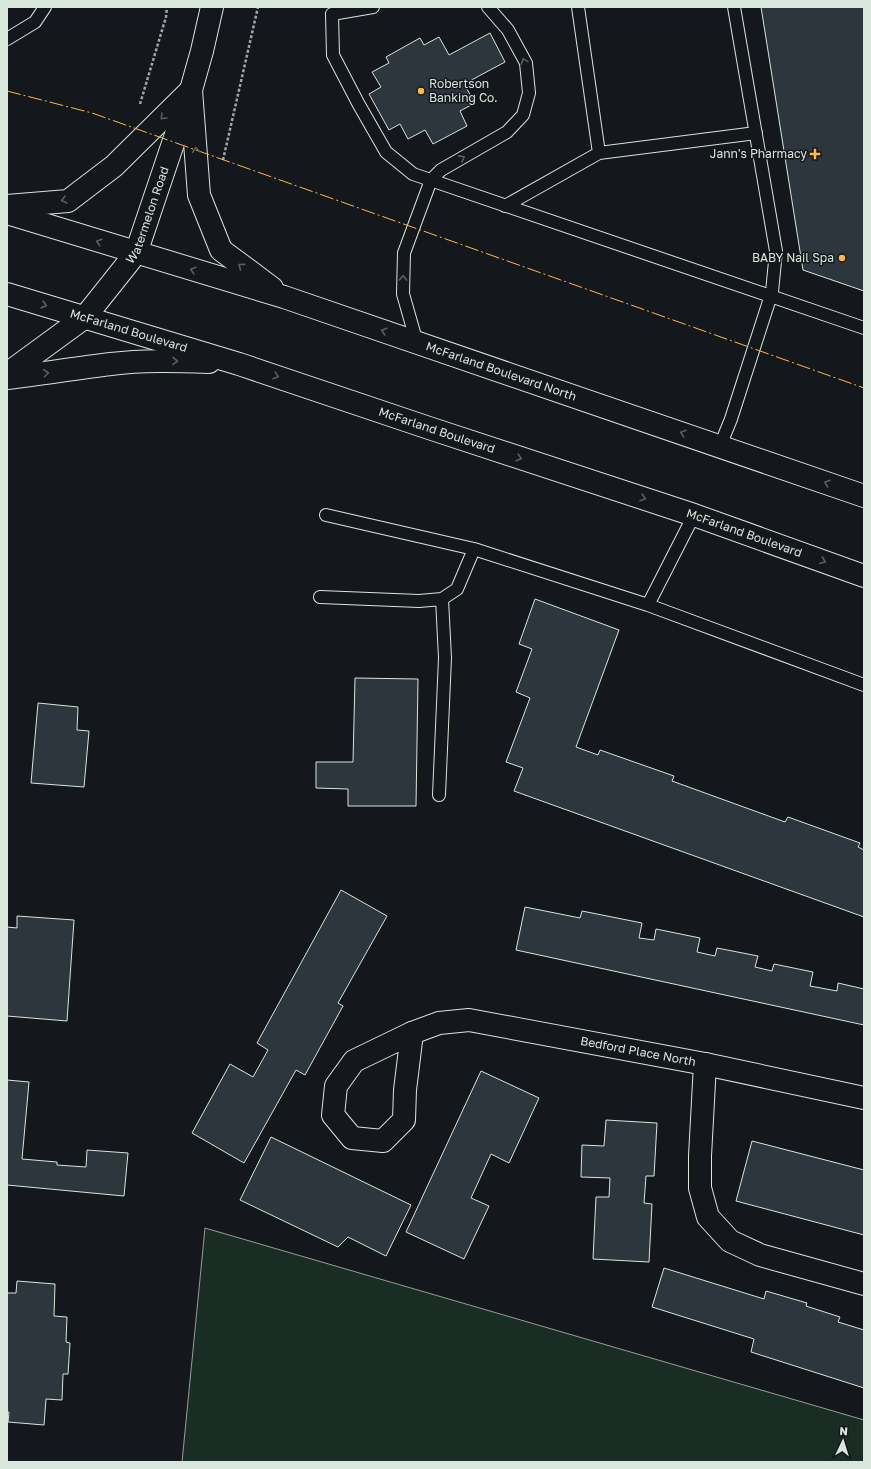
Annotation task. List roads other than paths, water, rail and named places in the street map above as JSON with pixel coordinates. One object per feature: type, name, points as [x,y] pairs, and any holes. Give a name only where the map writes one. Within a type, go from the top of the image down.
[{"type":"main road","name":"Watermelon Road","points":[[7,374],[85,317],[136,253],[191,90],[212,7]]},
{"type":"main road","points":[[7,206],[68,200],[114,166],[191,90]]},
{"type":"main road","points":[[191,90],[199,195],[221,250],[284,297]]},
{"type":"main road","points":[[7,213],[136,253]]},
{"type":"main road","name":"McFarland Boulevard North","points":[[136,253],[284,297],[864,496]]},
{"type":"main road","name":"McFarland Boulevard","points":[[7,294],[239,364],[422,426],[694,515],[864,576]]},
{"type":"main road","points":[[7,378],[111,364],[163,360],[239,364]]},
{"type":"main road","name":"Bedford Place North","points":[[412,1033],[404,1120],[383,1141],[352,1138],[333,1115],[336,1086],[354,1061],[412,1033],[439,1023],[469,1020],[705,1064],[864,1098]]},
{"type":"main road","points":[[705,1064],[700,1156],[700,1188],[708,1217],[730,1241],[760,1255],[864,1284]]},
{"type":"lane","points":[[7,39],[35,22],[45,7]]},
{"type":"lane","points":[[373,7],[332,11],[333,55],[386,152],[413,174],[864,328]]},
{"type":"lane","points":[[417,343],[403,294],[404,253],[431,180],[441,170],[507,132],[523,115],[529,93],[526,63],[508,30],[488,7]]},
{"type":"lane","points":[[578,7],[599,153]]},
{"type":"lane","points":[[720,446],[731,419],[771,296],[776,251],[734,7]]},
{"type":"lane","points":[[505,206],[599,153],[756,133]]},
{"type":"lane","points":[[326,515],[474,549],[648,605],[864,685]]},
{"type":"lane","points":[[648,605],[694,515]]},
{"type":"lane","points":[[320,597],[419,601],[442,599],[457,589],[474,549]]},
{"type":"lane","points":[[439,795],[445,658],[442,599]]},
{"type":"place","name":"Robertson Banking Co.","points":[[421,91]]},
{"type":"place","name":"Jann's Pharmacy","points":[[815,154]]},
{"type":"place","name":"BABY Nail Spa","points":[[842,258]]}]
